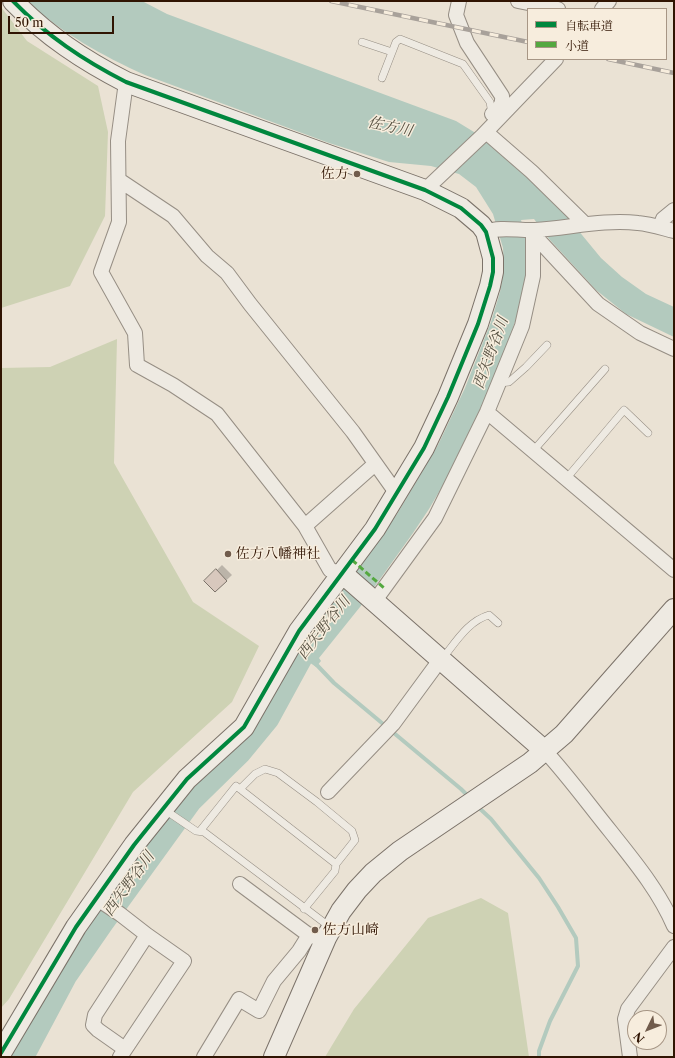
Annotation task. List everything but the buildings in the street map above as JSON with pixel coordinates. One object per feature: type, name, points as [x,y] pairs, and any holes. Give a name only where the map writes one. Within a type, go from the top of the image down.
[{"type":"street","points":[[13,1],[32,20],[62,45],[85,60],[126,82],[428,187],[490,230],[532,231],[583,224],[625,222],[639,223],[674,231]]},
{"type":"street","points":[[458,1],[456,15],[467,43],[502,96],[503,101],[488,126]]},
{"type":"street","points":[[518,1],[553,8]]},
{"type":"street","points":[[428,187],[555,60]]},
{"type":"street","points":[[126,82],[118,141],[119,222],[101,272],[135,333],[137,365],[173,385],[217,414],[305,526],[330,570],[342,573],[545,751],[563,771],[651,885],[670,916],[674,926]]},
{"type":"street","points":[[488,126],[583,224]]},
{"type":"street","points":[[119,180],[173,216],[207,256],[227,273],[250,304],[353,432],[397,494]]},
{"type":"street","points":[[660,227],[663,219],[674,210]]},
{"type":"street","points":[[1,1053],[76,927],[100,900],[134,845],[166,810],[187,779],[244,728],[299,631],[375,529],[397,494],[424,448],[448,397],[478,324],[493,272],[490,230]]},
{"type":"street","points":[[532,231],[598,304],[640,333],[674,349]]},
{"type":"street","points":[[374,602],[435,518],[487,412],[522,326],[533,276],[532,231]]},
{"type":"street","points":[[487,412],[674,570]]},
{"type":"street","points":[[305,526],[375,464]]},
{"type":"street","points":[[274,1057],[322,935],[349,900],[373,873],[400,851],[530,763],[545,751],[572,725],[674,609]]},
{"type":"street","points":[[328,792],[389,728],[440,660]]},
{"type":"street","points":[[240,884],[322,935]]},
{"type":"street","points":[[100,900],[184,961],[122,1053],[93,1025],[95,1015],[147,935]]},
{"type":"street","points":[[630,1057],[625,1018],[628,1008],[674,947],[671,934],[674,930]]},
{"type":"street","points":[[204,1057],[239,1000],[259,1011],[274,981],[299,951],[322,935]]},
{"type":"lane","points":[[382,78],[396,42],[400,39],[463,64],[490,102],[488,126]]},
{"type":"lane","points":[[362,42],[392,52]]},
{"type":"lane","points":[[499,383],[509,382],[547,345]]},
{"type":"lane","points":[[533,451],[605,369]]},
{"type":"lane","points":[[566,479],[624,410],[648,433]]},
{"type":"lane","points":[[440,660],[471,624],[480,618],[489,615],[498,623]]},
{"type":"lane","points":[[240,789],[254,774],[265,769],[278,773],[317,802],[352,831],[355,840],[336,864],[335,871],[304,909]]},
{"type":"lane","points":[[200,831],[236,786],[336,864]]},
{"type":"lane","points":[[317,802],[328,792]]},
{"type":"lane","points":[[166,810],[196,831],[204,832],[304,909],[322,935]]},
{"type":"shaded area","points":[[1,7],[27,41],[98,86],[108,132],[105,216],[70,286],[1,308]]},
{"type":"shaded area","points":[[117,339],[114,463],[193,602],[259,646],[232,702],[133,792],[9,999],[1,1008],[1,368],[50,367]]},
{"type":"shaded area","points":[[481,898],[508,913],[529,1057],[325,1057],[354,1009],[428,918]]},
{"type":"water","name":"佐方川","points":[[27,1],[142,1],[167,14],[456,121],[487,140],[545,190],[601,258],[622,277],[646,294],[674,307],[674,337],[626,314],[596,290],[550,240],[534,219],[521,220],[527,241],[527,267],[524,294],[510,337],[481,410],[446,480],[413,533],[360,607],[319,658],[321,661],[316,667],[309,662],[302,662],[290,684],[283,681],[299,651],[397,514],[438,445],[465,388],[491,322],[500,292],[504,270],[503,248],[493,214],[476,187],[459,174],[431,166],[389,162],[329,143],[145,75],[113,60],[83,43],[54,24]]},
{"type":"waterway","name":"西矢野谷川","points":[[19,1057],[24,1052],[65,975],[101,923],[190,800],[239,752],[267,718],[303,652]]},
{"type":"waterway","points":[[314,662],[334,683],[470,798]]},
{"type":"waterway","points":[[477,806],[491,819],[539,878],[576,938],[578,966],[550,1021],[539,1051],[539,1057]]},
{"type":"railway","points":[[331,1],[527,42]]},
{"type":"railway","points":[[613,60],[674,73]]},
{"type":"marked path","points":[[352,560],[384,588]]},
{"type":"cycle path","points":[[1,1053],[76,927],[134,845],[187,779],[244,727],[299,631],[375,529],[424,448],[448,397],[478,324],[493,272],[493,258],[486,232],[481,225],[461,208],[425,190],[126,82],[80,56],[52,36],[13,1]]},
{"type":"place","name":"佐方","points":[[357,174]]},
{"type":"place","name":"佐方八幡神社","points":[[228,554]]},
{"type":"place","name":"佐方山崎","points":[[315,930]]}]
